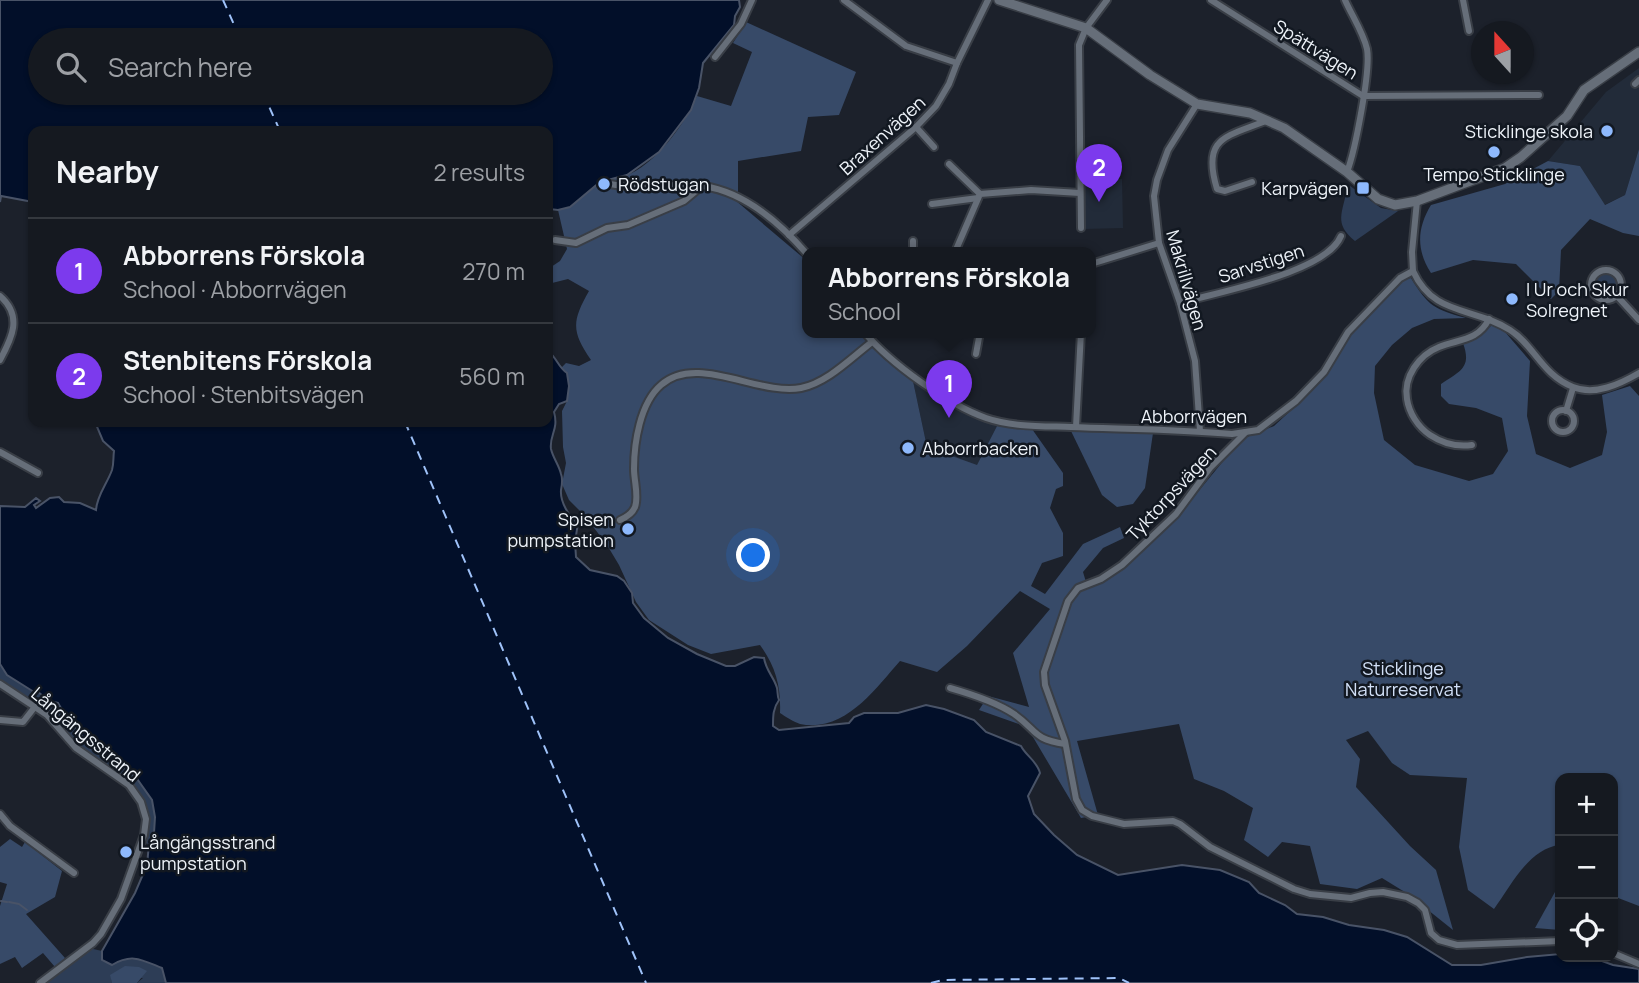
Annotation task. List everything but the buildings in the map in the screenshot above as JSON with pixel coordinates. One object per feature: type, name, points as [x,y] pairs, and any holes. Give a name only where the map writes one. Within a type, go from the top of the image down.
[{"type":"street","points":[[715,57],[741,23],[752,0]]},
{"type":"street","points":[[844,0],[906,46],[957,63]]},
{"type":"street","name":"Braxenvägen","points":[[789,235],[916,127],[936,106],[949,85],[988,0]]},
{"type":"street","points":[[999,0],[1015,2],[1086,28],[1150,75],[1197,104],[1250,113],[1268,120],[1347,172],[1378,199],[1395,205],[1417,201],[1491,174],[1521,157],[1567,116],[1584,90],[1639,52]]},
{"type":"street","points":[[1081,228],[1079,45],[1086,28],[1107,0]]},
{"type":"street","points":[[1345,0],[1367,51],[1367,72],[1347,172]]},
{"type":"street","points":[[1463,0],[1469,31]]},
{"type":"street","name":"Spättvägen","points":[[1215,1],[1363,96],[1539,95]]},
{"type":"street","name":"Makrillvägen","points":[[1197,104],[1168,150],[1154,196],[1159,243],[1180,303],[1195,361],[1200,431]]},
{"type":"street","points":[[1252,182],[1225,191],[1217,189],[1213,152],[1220,141],[1268,120]]},
{"type":"street","points":[[916,127],[934,147]]},
{"type":"street","points":[[949,164],[979,196]]},
{"type":"street","points":[[610,184],[702,186],[745,201],[789,235],[802,249]]},
{"type":"street","points":[[555,240],[576,243],[607,228],[628,225],[684,201],[702,186]]},
{"type":"street","points":[[932,204],[1031,190],[1080,193]]},
{"type":"street","points":[[957,247],[979,196]]},
{"type":"street","points":[[1417,201],[1413,271],[1423,289],[1436,301],[1489,319],[1513,332],[1549,373],[1573,388],[1583,390],[1609,387],[1639,373]]},
{"type":"street","name":"Sarvstigen","points":[[1180,303],[1303,268],[1328,252],[1341,236]]},
{"type":"street","points":[[913,241],[913,247]]},
{"type":"street","points":[[1096,262],[1159,243]]},
{"type":"street","points":[[1605,269],[1617,273],[1622,282],[1617,296],[1607,300],[1597,297],[1591,283],[1595,274],[1605,269]]},
{"type":"street","name":"Abborrvägen","points":[[869,338],[887,358],[961,407],[1004,422],[1029,426],[1245,433],[1264,426],[1310,389],[1324,372],[1348,332],[1400,278],[1413,271]]},
{"type":"street","points":[[0,296],[14,314],[15,326],[0,360]]},
{"type":"street","points":[[1617,296],[1639,320]]},
{"type":"street","points":[[1472,445],[1448,444],[1421,428],[1410,409],[1407,385],[1414,368],[1427,353],[1473,337],[1483,329],[1489,319]]},
{"type":"street","points":[[976,354],[979,338]]},
{"type":"street","points":[[1076,427],[1081,338]]},
{"type":"street","points":[[620,520],[630,515],[636,506],[634,467],[639,432],[647,404],[653,393],[667,380],[682,373],[697,373],[784,388],[800,388],[816,382],[872,342]]},
{"type":"street","points":[[1566,411],[1573,388]]},
{"type":"street","name":"Tyktorpsvägen","points":[[1245,433],[1210,468],[1176,514],[1110,574],[1078,588],[1068,601],[1044,672],[1045,685],[1065,744],[1076,799],[1082,810],[1092,816],[1135,825],[1173,821],[1210,847],[1294,889],[1310,894],[1351,898],[1383,892],[1406,897],[1419,903],[1425,910],[1432,933],[1447,943],[1493,945],[1555,942]]},
{"type":"street","points":[[0,452],[38,473]]},
{"type":"street","name":"Långängsstrand","points":[[0,684],[47,715],[86,755],[129,785],[141,802],[146,819],[144,835],[121,900],[101,934],[40,983]]},
{"type":"street","points":[[950,688],[1012,713],[1046,741],[1065,744]]},
{"type":"street","points":[[0,720],[23,722],[34,708]]},
{"type":"street","points":[[0,814],[10,826],[74,873]]},
{"type":"street","points":[[1618,955],[1639,964]]},
{"type":"shaded area","points":[[0,0],[739,0],[740,7],[734,25],[703,63],[699,88],[691,110],[659,152],[627,175],[600,182],[570,207],[553,209],[553,126],[28,126],[28,201],[1,196],[0,202]]},
{"type":"shaded area","name":"Sticklinge skola","points":[[1639,68],[1639,149],[1625,195],[1604,205],[1580,166],[1548,161],[1606,92]]},
{"type":"shaded area","points":[[1122,179],[1123,228],[1084,229],[1084,180]]},
{"type":"shaded area","points":[[1350,186],[1381,208],[1398,211],[1355,241],[1344,229],[1341,217],[1347,188]]},
{"type":"shaded area","points":[[1602,273],[1612,273],[1619,280],[1619,290],[1612,297],[1602,297],[1595,290],[1595,280]]},
{"type":"shaded area","points":[[553,356],[567,373],[569,386],[567,401],[559,404],[554,412],[555,423],[551,444],[562,476],[561,495],[564,504],[568,513],[578,523],[576,557],[590,570],[617,576],[624,581],[632,593],[633,603],[644,618],[668,638],[697,654],[726,666],[735,666],[754,657],[764,658],[777,688],[779,700],[774,709],[773,726],[779,730],[849,723],[854,717],[864,713],[898,713],[926,705],[944,709],[974,720],[986,732],[1021,746],[1040,773],[1028,796],[1034,814],[1077,855],[1118,875],[1182,865],[1220,870],[1249,882],[1259,893],[1297,914],[1323,917],[1407,937],[1452,965],[1481,965],[1555,954],[1555,962],[1605,962],[1639,969],[1639,983],[166,983],[162,968],[149,962],[125,959],[112,965],[102,960],[102,951],[135,893],[147,865],[149,844],[154,833],[152,800],[135,776],[93,749],[66,717],[58,703],[49,701],[37,691],[34,692],[7,675],[0,664],[0,506],[25,507],[36,498],[40,501],[34,505],[36,508],[50,498],[59,497],[64,502],[80,503],[96,510],[100,494],[112,470],[114,451],[103,441],[97,427],[553,427]]},
{"type":"shaded area","points":[[913,381],[958,410],[997,426],[977,466],[927,447]]},
{"type":"shaded area","points":[[0,664],[7,675],[33,692],[37,691],[49,701],[58,703],[66,717],[93,749],[135,776],[152,800],[154,833],[149,844],[144,843],[147,810],[133,785],[92,757],[47,710],[0,680]]},
{"type":"shaded area","points":[[89,948],[102,951],[103,960],[144,959],[162,968],[166,983],[137,983],[143,978],[111,975],[112,983],[42,983]]},
{"type":"green space","name":"Sticklinge Naturreservat","points":[[746,22],[856,72],[839,115],[808,117],[801,151],[738,161],[738,195],[735,200],[802,257],[802,338],[865,338],[883,358],[913,381],[927,447],[977,465],[997,426],[1032,429],[1063,473],[1063,486],[1056,489],[1050,508],[1063,533],[1063,556],[1042,563],[1031,586],[1045,594],[1083,544],[1120,527],[1124,538],[1103,548],[1083,572],[1086,582],[1101,577],[1123,563],[1174,521],[1229,454],[1247,437],[1274,426],[1312,391],[1352,331],[1405,279],[1411,278],[1433,306],[1466,318],[1434,319],[1412,328],[1392,345],[1375,366],[1374,393],[1384,440],[1415,465],[1469,481],[1493,474],[1508,451],[1502,418],[1476,408],[1449,404],[1441,396],[1441,384],[1459,372],[1465,364],[1463,343],[1478,337],[1492,325],[1505,332],[1530,361],[1527,416],[1536,454],[1570,468],[1602,455],[1607,432],[1602,395],[1630,386],[1639,396],[1639,906],[1618,898],[1618,773],[1555,773],[1555,846],[1539,853],[1530,861],[1494,909],[1468,890],[1459,847],[1467,778],[1410,775],[1392,763],[1368,731],[1346,740],[1360,759],[1356,787],[1436,870],[1453,930],[1408,894],[1382,878],[1357,889],[1320,884],[1310,846],[1282,842],[1268,857],[1244,840],[1253,808],[1224,791],[1194,779],[1179,724],[1077,741],[1098,815],[1081,818],[1027,727],[979,710],[988,696],[1029,707],[1013,653],[1050,609],[1020,591],[967,646],[937,672],[900,661],[858,706],[831,722],[816,725],[800,724],[780,713],[780,694],[776,678],[760,645],[711,654],[688,645],[649,620],[636,602],[607,545],[569,500],[562,484],[566,463],[562,411],[567,401],[560,369],[566,363],[579,366],[591,360],[580,341],[576,326],[579,310],[589,291],[568,279],[553,283],[553,266],[560,261],[567,249],[558,210],[575,202],[602,181],[625,176],[647,163],[677,131],[697,96],[731,106],[752,52],[733,43]]},
{"type":"green space","points":[[1639,149],[1639,236],[1623,233],[1590,219],[1561,250],[1559,291],[1551,299],[1516,264],[1473,260],[1431,273],[1423,256],[1420,239],[1423,222],[1431,205],[1505,184],[1548,161],[1580,166],[1605,205],[1625,195]]},
{"type":"green space","points":[[1071,431],[1153,433],[1145,488],[1133,504],[1117,507],[1102,495]]},
{"type":"green space","points":[[10,839],[22,847],[25,842],[62,871],[55,897],[26,914],[65,958],[55,967],[43,953],[22,968],[15,957],[0,964],[0,906],[7,884],[0,882],[0,847]]},
{"type":"green space","points":[[1555,892],[1555,930],[1535,928]]},
{"type":"green space","points":[[125,966],[139,967],[147,971],[137,983],[112,983],[110,975]]},
{"type":"waterway","points":[[1,901],[7,902]]},
{"type":"waterway","points":[[9,902],[19,904],[27,910]]},
{"type":"ferry route","points":[[223,0],[236,28]]},
{"type":"ferry route","points":[[268,105],[278,126]]},
{"type":"ferry route","points":[[407,427],[646,983]]},
{"type":"ferry route","points":[[931,983],[943,980],[1119,978],[1129,983]]},
{"type":"place","name":"Sticklinge skola","points":[[1607,131]]},
{"type":"place","name":"Tempo Sticklinge","points":[[1494,152]]},
{"type":"place","name":"Rödstugan","points":[[604,184]]},
{"type":"place","name":"Karpvägen","points":[[1363,188]]},
{"type":"place","name":"Stenbitens Förskola","points":[[1099,202]]},
{"type":"place","name":"I Ur och Skur Solregnet","points":[[1512,299]]},
{"type":"place","name":"Abborrens Förskola","points":[[949,418]]},
{"type":"place","name":"Abborrbacken","points":[[908,448]]},
{"type":"place","name":"Spisen pumpstation","points":[[628,529]]},
{"type":"place","name":"Långängsstrand pumpstation","points":[[126,852]]}]
